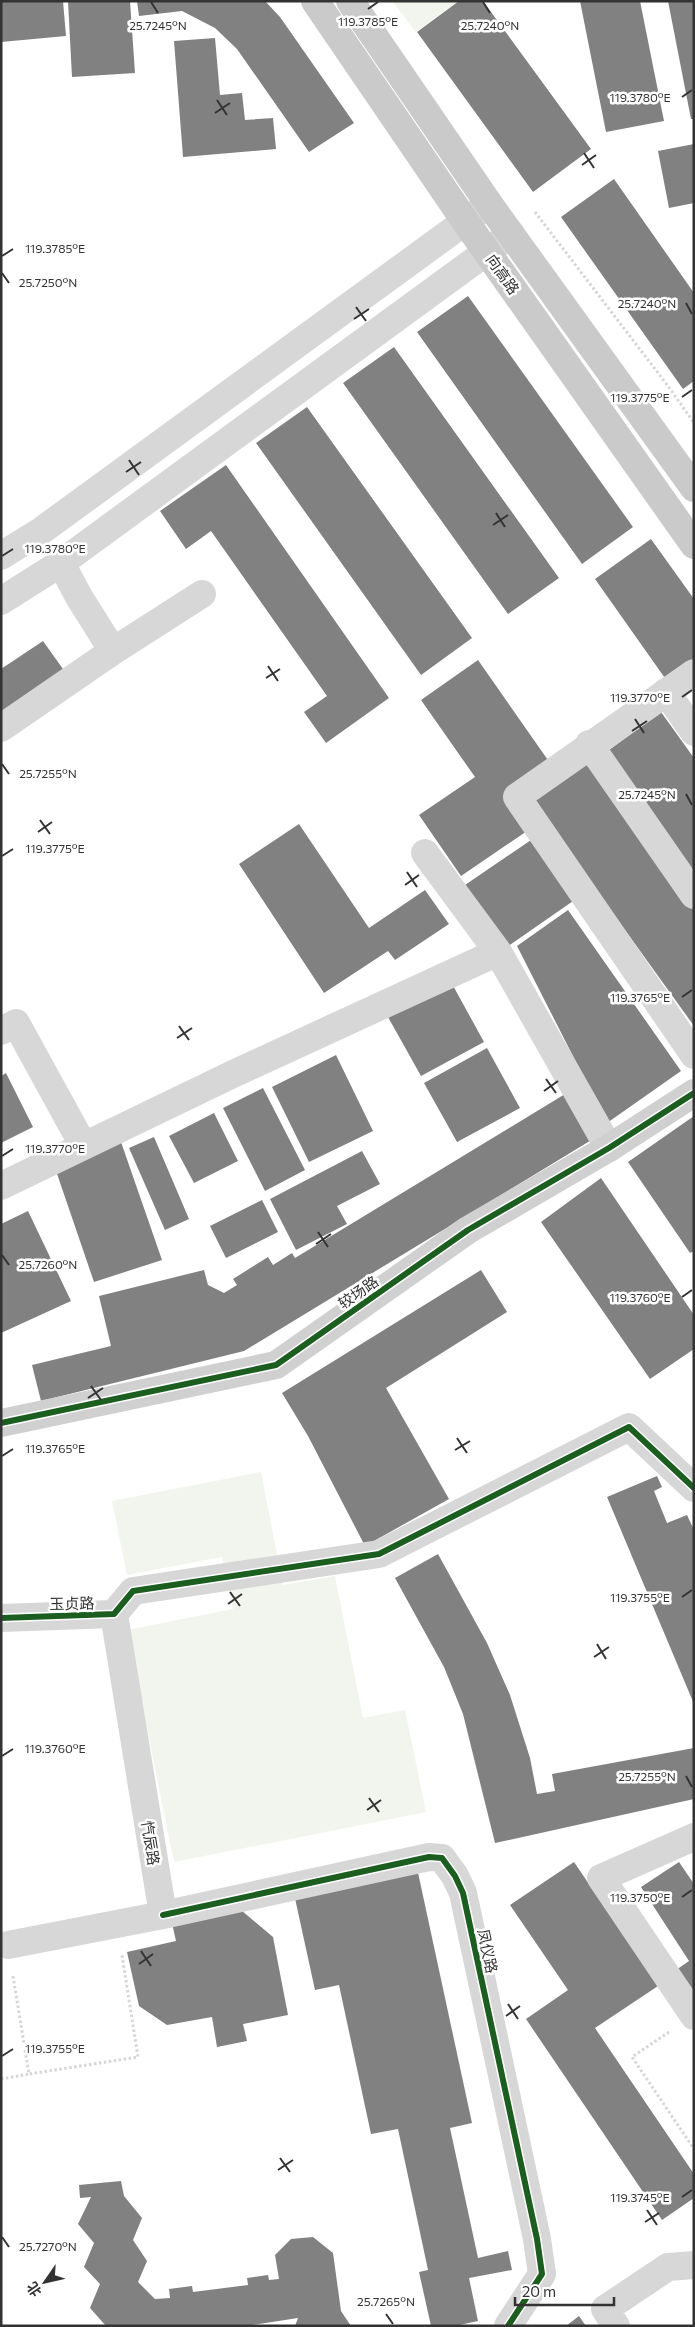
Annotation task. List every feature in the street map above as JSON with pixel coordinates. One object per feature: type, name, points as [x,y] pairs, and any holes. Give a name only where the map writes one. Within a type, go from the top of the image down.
[{"type":"main road","name":"向高路","points":[[315,1],[465,221],[694,544]]},
{"type":"main road","name":"向高路","points":[[350,1],[389,62],[489,204],[694,488]]},
{"type":"main road","name":"向高路","points":[[370,1],[389,62]]},
{"type":"street","points":[[1,556],[41,531],[489,204]]},
{"type":"street","points":[[1,601],[62,563],[511,234]]},
{"type":"street","points":[[62,563],[79,597],[113,651]]},
{"type":"street","points":[[1,728],[113,651],[202,594]]},
{"type":"street","points":[[694,672],[590,744],[517,798],[694,1055]]},
{"type":"street","points":[[666,692],[694,732]]},
{"type":"street","points":[[590,744],[694,895]]},
{"type":"street","points":[[425,853],[498,952],[609,1148]]},
{"type":"street","points":[[1,1186],[83,1145],[498,952]]},
{"type":"street","points":[[1,1031],[16,1023],[83,1145]]},
{"type":"street","name":"较场路","points":[[1,1423],[276,1365],[468,1230],[609,1148],[694,1093]]},
{"type":"street","name":"玉贞路","points":[[1,1618],[114,1614],[133,1592],[379,1554],[629,1427],[694,1488]]},
{"type":"street","name":"忾辰路","points":[[114,1614],[163,1915]]},
{"type":"street","points":[[694,1837],[601,1878],[694,2016]]},
{"type":"street","name":"凤仪路","points":[[163,1915],[429,1857],[442,1858],[456,1876],[463,1893],[537,2239],[542,2274],[508,2326]]},
{"type":"street","points":[[8,1945],[163,1915]]},
{"type":"street","points":[[616,2326],[605,2310],[668,2267],[694,2265]]},
{"type":"path","points":[[532,207],[694,423]]},
{"type":"path","points":[[1,2079],[138,2057],[117,1925]]},
{"type":"path","points":[[8,1945],[29,2074]]},
{"type":"path","points":[[668,2033],[632,2057],[694,2150]]},
{"type":"shaded area","points":[[392,1],[458,1],[416,32]]},
{"type":"shaded area","points":[[261,1472],[283,1585],[335,1576],[363,1718],[405,1710],[426,1812],[174,1862],[127,1630],[233,1609],[222,1557],[127,1575],[112,1501]]},
{"type":"building","points":[[1,1],[63,1],[66,36],[1,42]]},
{"type":"building","points":[[68,1],[130,1],[135,73],[72,77]]},
{"type":"building","points":[[137,1],[265,1],[280,17],[354,123],[309,152],[237,49],[215,28],[182,11],[139,16]]},
{"type":"building","points":[[459,1],[483,1],[591,149],[533,192],[417,32]]},
{"type":"building","points":[[580,1],[640,1],[664,121],[606,132]]},
{"type":"building","points":[[668,1],[694,1],[694,119],[691,119]]},
{"type":"building","points":[[215,38],[220,95],[242,93],[245,120],[273,118],[276,149],[183,157],[174,41]]},
{"type":"building","points":[[694,144],[694,203],[669,208],[658,151]]},
{"type":"building","points":[[614,179],[694,293],[694,381],[683,389],[561,217]]},
{"type":"building","points":[[468,296],[633,527],[582,564],[417,332]]},
{"type":"building","points":[[394,347],[559,578],[508,614],[343,383]]},
{"type":"building","points":[[307,407],[472,638],[421,675],[256,443]]},
{"type":"building","points":[[226,465],[389,698],[326,743],[304,712],[327,696],[211,531],[186,549],[160,511]]},
{"type":"building","points":[[651,539],[694,599],[694,662],[667,681],[595,579]]},
{"type":"building","points":[[43,641],[68,676],[1,721],[1,669]]},
{"type":"building","points":[[478,660],[550,763],[506,794],[530,829],[461,876],[419,815],[475,777],[421,700]]},
{"type":"building","points":[[661,712],[694,758],[694,877],[605,753]]},
{"type":"building","points":[[589,761],[694,907],[694,1026],[533,802]]},
{"type":"building","points":[[299,824],[369,928],[425,890],[449,924],[395,960],[388,951],[324,993],[239,864]]},
{"type":"building","points":[[534,838],[576,899],[507,947],[465,885]]},
{"type":"building","points":[[568,910],[681,1071],[607,1123],[517,946]]},
{"type":"building","points":[[451,982],[484,1042],[421,1076],[388,1017]]},
{"type":"building","points":[[487,1048],[520,1108],[457,1142],[424,1083]]},
{"type":"building","points":[[336,1055],[373,1131],[309,1162],[272,1087]]},
{"type":"building","points":[[6,1073],[33,1127],[1,1143],[1,1076]]},
{"type":"building","points":[[263,1088],[305,1170],[265,1191],[223,1108]]},
{"type":"building","points":[[570,1091],[598,1136],[244,1351],[41,1401],[32,1365],[111,1346],[99,1296],[204,1270],[208,1285],[224,1293],[237,1285],[233,1279],[268,1257],[273,1265],[292,1253],[295,1258]]},
{"type":"building","points":[[214,1113],[238,1161],[194,1183],[169,1136]]},
{"type":"building","points":[[694,1116],[694,1251],[690,1253],[628,1162]]},
{"type":"building","points":[[154,1137],[189,1219],[165,1230],[129,1148]]},
{"type":"building","points":[[121,1142],[162,1260],[94,1282],[54,1165]]},
{"type":"building","points":[[362,1151],[380,1184],[337,1206],[347,1224],[296,1250],[270,1199]]},
{"type":"building","points":[[601,1178],[694,1315],[694,1349],[650,1379],[541,1222]]},
{"type":"building","points":[[262,1200],[278,1232],[226,1258],[210,1226]]},
{"type":"building","points":[[28,1211],[71,1301],[1,1333],[1,1224]]},
{"type":"building","points":[[481,1270],[507,1312],[386,1388],[449,1499],[365,1546],[308,1436],[282,1393]]},
{"type":"building","points":[[657,1476],[662,1487],[654,1491],[667,1523],[687,1515],[694,1530],[694,1704],[607,1497]]},
{"type":"building","points":[[438,1554],[487,1643],[510,1695],[530,1758],[537,1794],[555,1791],[552,1774],[694,1748],[694,1799],[495,1843],[463,1714],[444,1667],[395,1578]]},
{"type":"building","points":[[414,1854],[472,2123],[450,2128],[478,2258],[508,2251],[512,2270],[469,2278],[478,2321],[455,2326],[431,2326],[419,2272],[428,2270],[398,2129],[371,2134],[339,1985],[315,1990],[291,1880]]},
{"type":"building","points":[[574,1862],[658,1986],[595,2028],[694,2174],[694,2198],[662,2220],[526,2019],[568,1990],[510,1905]]},
{"type":"building","points":[[679,1862],[694,1884],[694,1997],[676,1970],[689,1961],[641,1887]]},
{"type":"building","points":[[169,1910],[241,1910],[273,1937],[288,2015],[243,2024],[247,2041],[217,2047],[212,2017],[167,2025],[139,2006],[127,1952],[176,1941]]},
{"type":"building","points":[[121,2181],[124,2196],[142,2218],[133,2240],[147,2261],[138,2282],[155,2299],[170,2298],[169,2289],[192,2286],[193,2292],[248,2285],[247,2278],[268,2275],[269,2280],[279,2279],[275,2255],[291,2239],[313,2237],[333,2253],[341,2311],[351,2326],[295,2326],[298,2318],[245,2326],[106,2326],[90,2308],[100,2284],[84,2267],[94,2243],[78,2224],[91,2197],[80,2198],[79,2185]]},
{"type":"building","points":[[579,2316],[586,2326],[566,2326]]},
{"type":"cycle path","points":[[1,1423],[276,1365],[468,1230],[609,1148],[694,1093]]},
{"type":"cycle path","points":[[1,1618],[114,1614],[133,1591],[379,1554],[629,1427],[694,1488]]},
{"type":"cycle path","points":[[163,1915],[429,1857],[442,1858],[455,1876],[463,1893],[537,2239],[542,2274],[508,2326]]}]
